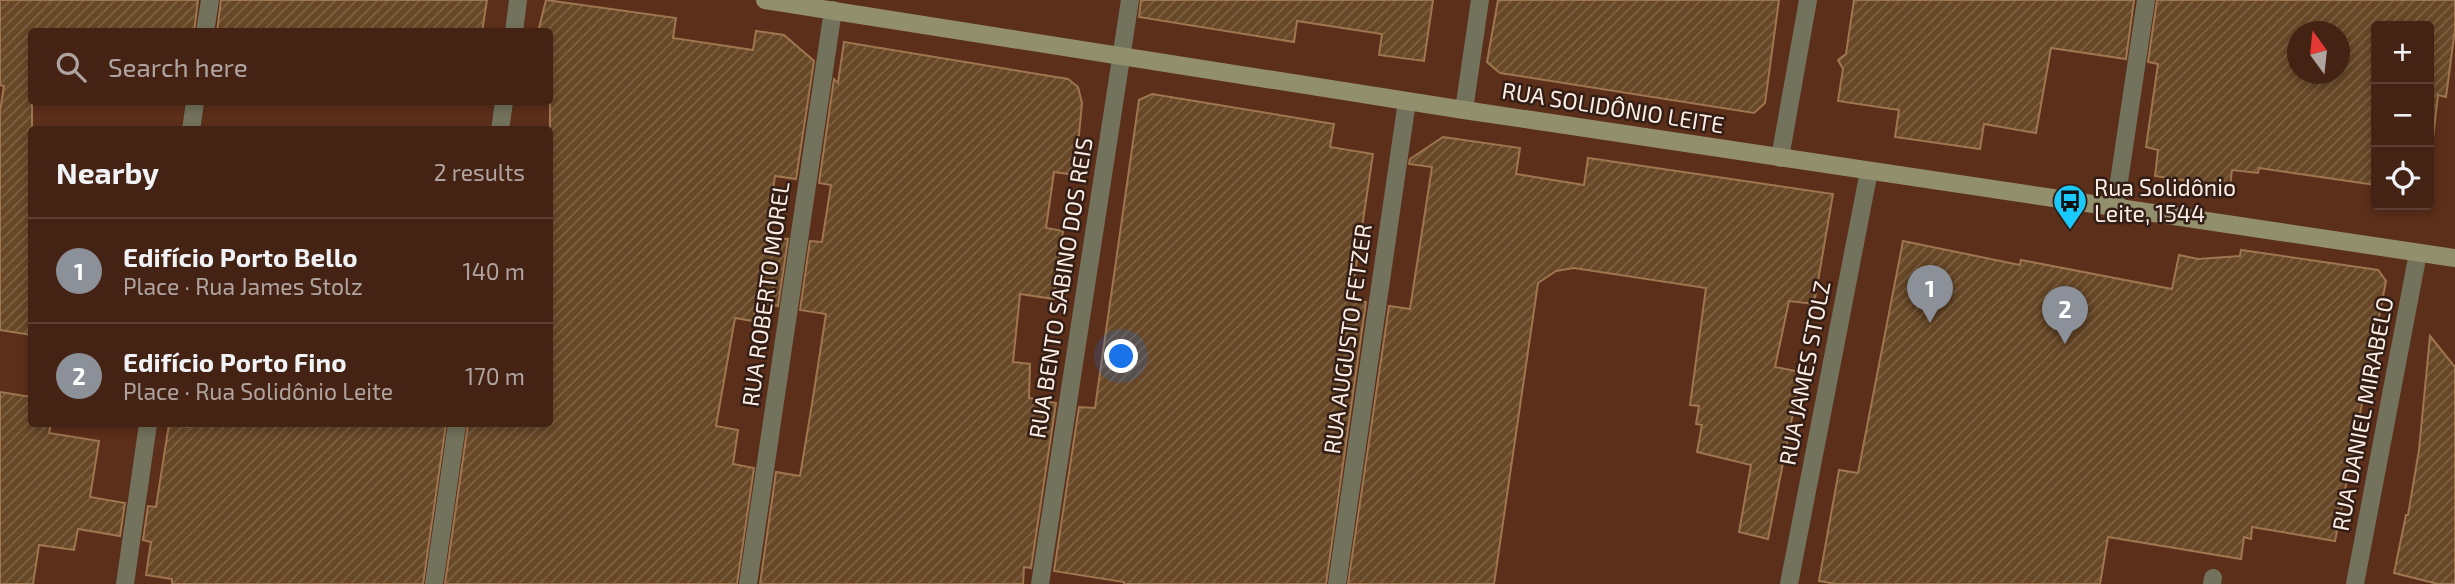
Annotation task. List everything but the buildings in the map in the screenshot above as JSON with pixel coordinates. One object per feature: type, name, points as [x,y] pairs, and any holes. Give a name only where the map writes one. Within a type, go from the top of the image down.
[{"type":"main road","name":"RUA SOLIDÔNIO LEITE","points":[[765,0],[1464,110],[2455,258]]},
{"type":"street","points":[[206,28],[210,0]]},
{"type":"street","points":[[514,28],[518,0]]},
{"type":"street","name":"RUA BENTO SABINO DOS REIS","points":[[1040,584],[1130,0]]},
{"type":"street","points":[[1464,110],[1480,0]]},
{"type":"street","points":[[1780,158],[1808,0]]},
{"type":"street","points":[[2115,208],[2146,0]]},
{"type":"street","name":"RUA ROBERTO MOREL","points":[[748,584],[833,10]]},
{"type":"street","name":"RUA AUGUSTO FETZER","points":[[1337,584],[1408,101]]},
{"type":"street","points":[[192,126],[195,105]]},
{"type":"street","points":[[501,126],[504,105]]},
{"type":"street","name":"RUA JAMES STOLZ","points":[[1789,584],[1869,171]]},
{"type":"street","name":"RUA DANIEL MIRABELO","points":[[2355,584],[2418,253]]},
{"type":"street","points":[[125,584],[148,427]]},
{"type":"street","points":[[433,584],[457,427]]},
{"type":"place","name":"Rua Solidônio Leite, 1544","points":[[2070,231]]},
{"type":"place","name":"Edifício Porto Bello","points":[[1930,323]]},
{"type":"place","name":"Edifício Porto Fino","points":[[2065,344]]}]
